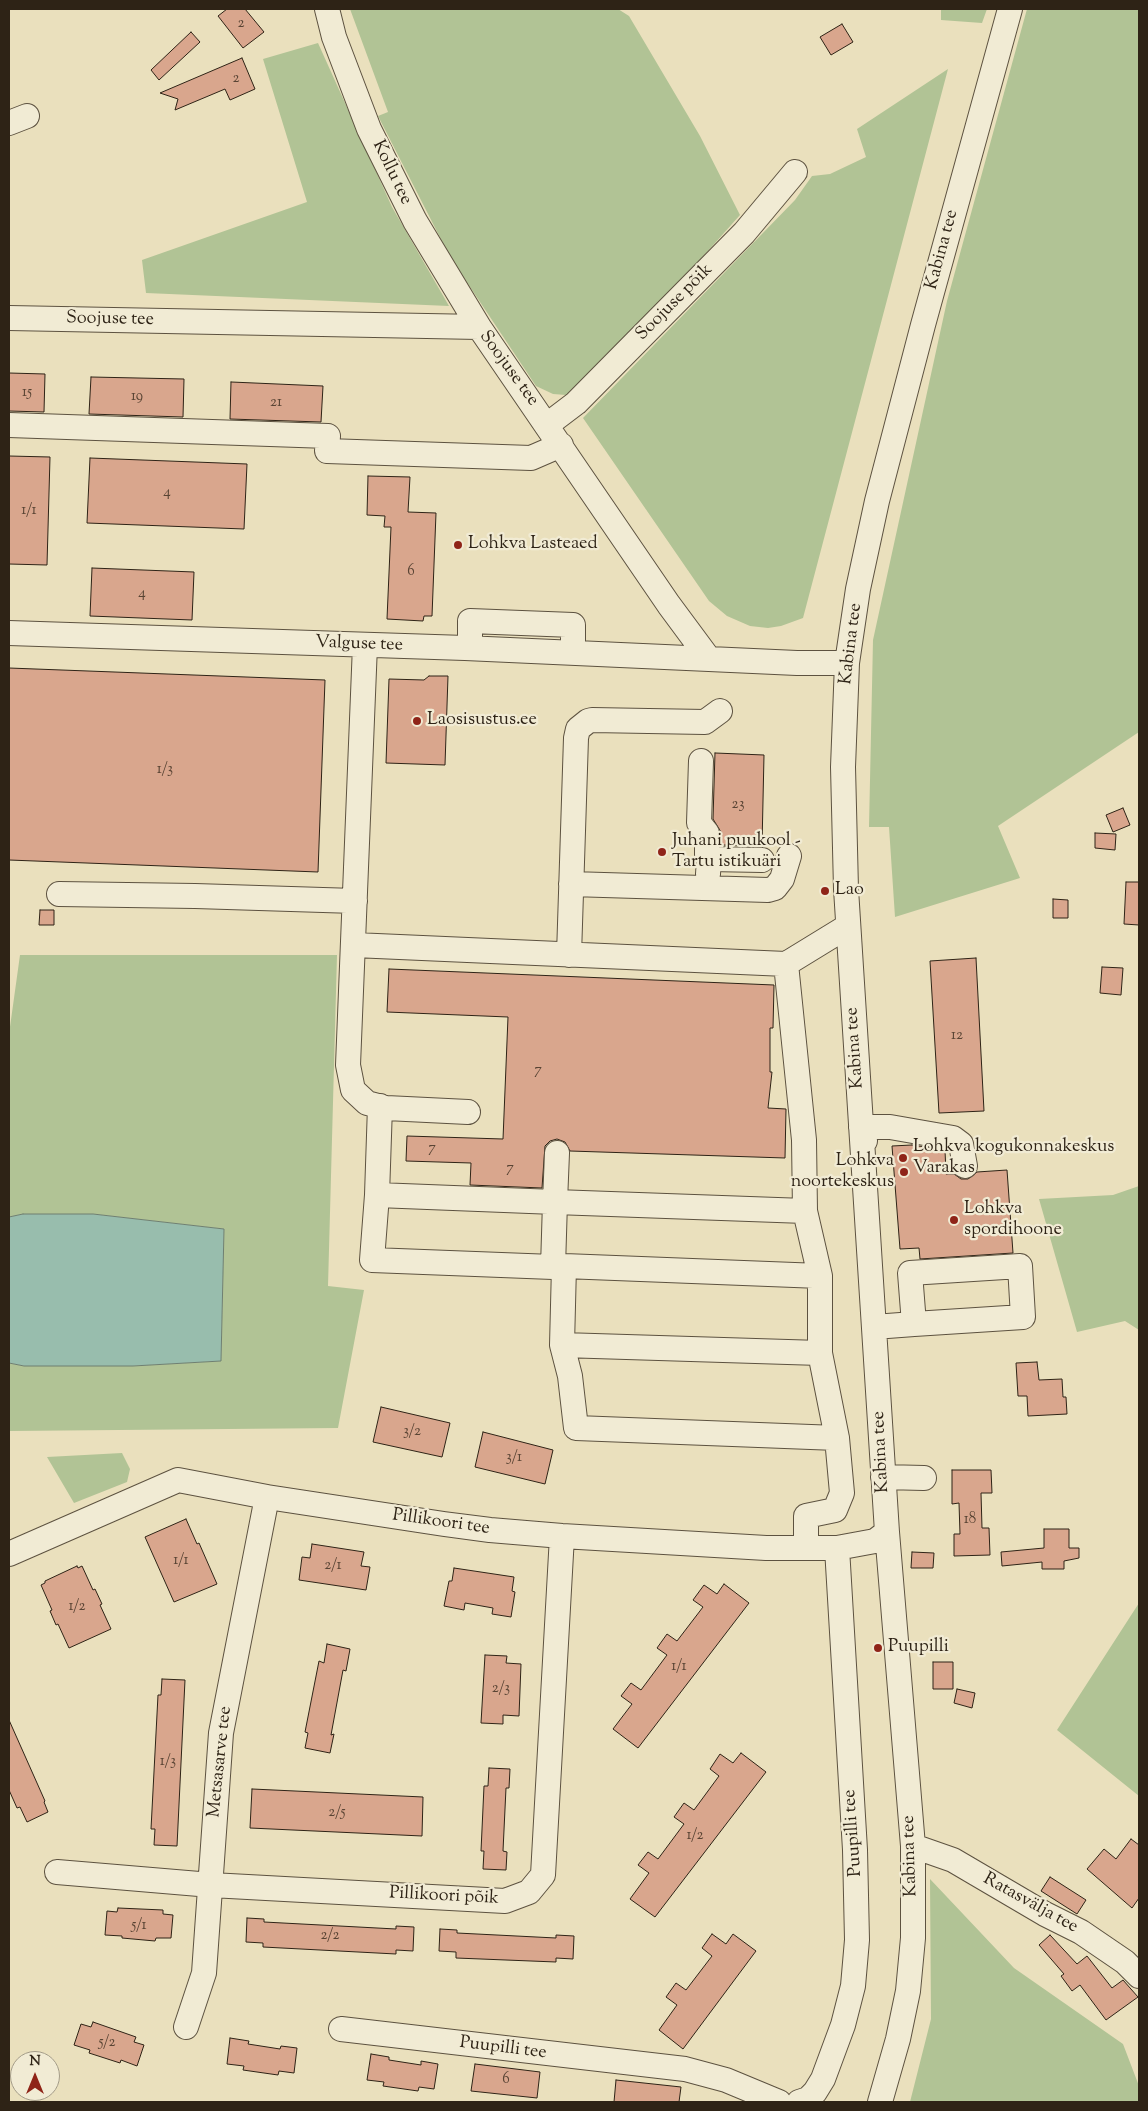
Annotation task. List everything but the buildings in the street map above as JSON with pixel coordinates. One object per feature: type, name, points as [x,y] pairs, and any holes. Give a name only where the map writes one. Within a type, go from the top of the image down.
[{"type":"street","name":"Kollu tee","points":[[327,9],[334,37],[369,129],[415,221],[480,327]]},
{"type":"street","name":"Kabina tee","points":[[880,2102],[898,2039],[908,1991],[913,1938],[913,1846],[890,1577],[848,926],[844,854],[843,768],[847,664],[858,589],[877,501],[923,325],[1010,9]]},
{"type":"street","name":"Soojuse põik","points":[[547,425],[576,404],[744,233],[795,172]]},
{"type":"street","name":"Soojuse tee","points":[[9,318],[480,327],[669,605],[708,658]]},
{"type":"street","points":[[9,331],[45,331],[74,319]]},
{"type":"street","points":[[9,425],[328,436],[327,451],[531,458],[561,445]]},
{"type":"street","name":"Valguse tee","points":[[9,633],[708,658]]},
{"type":"street","points":[[364,645],[348,1066],[352,1090],[367,1103],[386,1108],[468,1112]]},
{"type":"street","points":[[708,658],[847,664]]},
{"type":"street","points":[[569,954],[576,738],[578,730],[588,721],[592,720],[705,722],[720,711]]},
{"type":"street","points":[[701,761],[699,823],[708,833],[707,888]]},
{"type":"street","points":[[571,884],[762,890],[775,888],[784,873],[789,856]]},
{"type":"street","points":[[709,858],[762,860]]},
{"type":"street","points":[[59,894],[195,896],[355,902]]},
{"type":"street","points":[[354,945],[786,964],[848,926]]},
{"type":"street","points":[[786,964],[804,1140],[806,1211],[820,1276],[820,1353],[837,1438],[842,1493],[834,1510],[806,1516],[806,1548]]},
{"type":"street","points":[[380,1106],[377,1195],[372,1260],[820,1276]]},
{"type":"street","points":[[861,1127],[885,1126],[953,1138],[962,1144],[965,1166]]},
{"type":"street","points":[[557,1152],[554,1202],[562,1345],[570,1376],[576,1428],[837,1438]]},
{"type":"street","points":[[377,1195],[806,1211]]},
{"type":"street","points":[[874,1327],[1023,1317],[1020,1266],[910,1273],[914,1324]]},
{"type":"street","points":[[562,1345],[820,1353]]},
{"type":"street","points":[[884,1477],[924,1478]]},
{"type":"street","name":"Pillikoori tee","points":[[9,1554],[178,1480],[267,1497],[490,1530],[562,1536],[766,1548],[837,1548],[874,1541],[887,1532]]},
{"type":"street","name":"Metsasarve tee","points":[[186,2027],[204,1973],[221,1733],[267,1497]]},
{"type":"street","name":"Pillikoori põik","points":[[57,1872],[211,1885],[505,1901],[529,1892],[543,1875],[562,1536]]},
{"type":"street","name":"Puupilli tee","points":[[799,2102],[808,2099],[823,2079],[843,2025],[853,1986],[857,1940],[855,1850],[837,1548]]},
{"type":"street","name":"Ratasvälja tee","points":[[913,1846],[952,1860],[1045,1914],[1081,1932],[1125,1962],[1139,1976]]},
{"type":"street","name":"Puupilli tee","points":[[342,2029],[685,2069],[726,2080],[779,2102]]},
{"type":"shaded area","points":[[350,9],[618,9],[629,16],[700,136],[740,215],[666,298],[566,395],[553,394],[536,386],[450,257],[378,116],[388,112]]},
{"type":"shaded area","points":[[941,9],[987,9],[982,23],[941,20]]},
{"type":"shaded area","points":[[1027,9],[1139,9],[1139,732],[998,826],[1020,878],[895,917],[889,827],[869,827],[873,640],[947,301]]},
{"type":"shaded area","points":[[318,43],[392,207],[449,306],[146,293],[142,260],[307,202],[263,59]]},
{"type":"shaded area","points":[[948,69],[803,618],[781,626],[768,628],[750,626],[727,616],[709,601],[583,418],[795,200],[812,176],[830,174],[866,157],[857,129]]},
{"type":"shaded area","points":[[20,955],[337,955],[328,1286],[364,1290],[338,1428],[9,1431],[9,1363],[24,1366],[133,1366],[221,1361],[224,1229],[93,1214],[23,1214],[9,1217],[9,1034]]},
{"type":"shaded area","points":[[1139,1186],[1139,1330],[1125,1321],[1077,1332],[1039,1199],[1113,1195]]},
{"type":"shaded area","points":[[23,1214],[93,1214],[224,1229],[221,1361],[133,1366],[24,1366],[9,1363],[9,1217]]},
{"type":"shaded area","points":[[122,1453],[130,1469],[127,1482],[74,1503],[47,1457]]},
{"type":"shaded area","points":[[1139,1603],[1139,1796],[1057,1730]]},
{"type":"shaded area","points":[[930,1879],[1014,1968],[1123,2044],[1139,2086],[1139,2102],[910,2102],[931,2019]]},
{"type":"place","name":"Lohkva Lasteaed","points":[[458,545]]},
{"type":"place","name":"Laosisustus.ee","points":[[417,721]]},
{"type":"place","name":"Juhani puukool - Tartu istikuäri","points":[[662,852]]},
{"type":"place","name":"Lao","points":[[825,891]]},
{"type":"place","name":"Lohkva kogukonnakeskus Varakas","points":[[903,1158]]},
{"type":"place","name":"Lohkva noortekeskus","points":[[904,1172]]},
{"type":"place","name":"Lohkva spordihoone","points":[[954,1220]]},
{"type":"place","name":"Puupilli","points":[[878,1648]]}]
